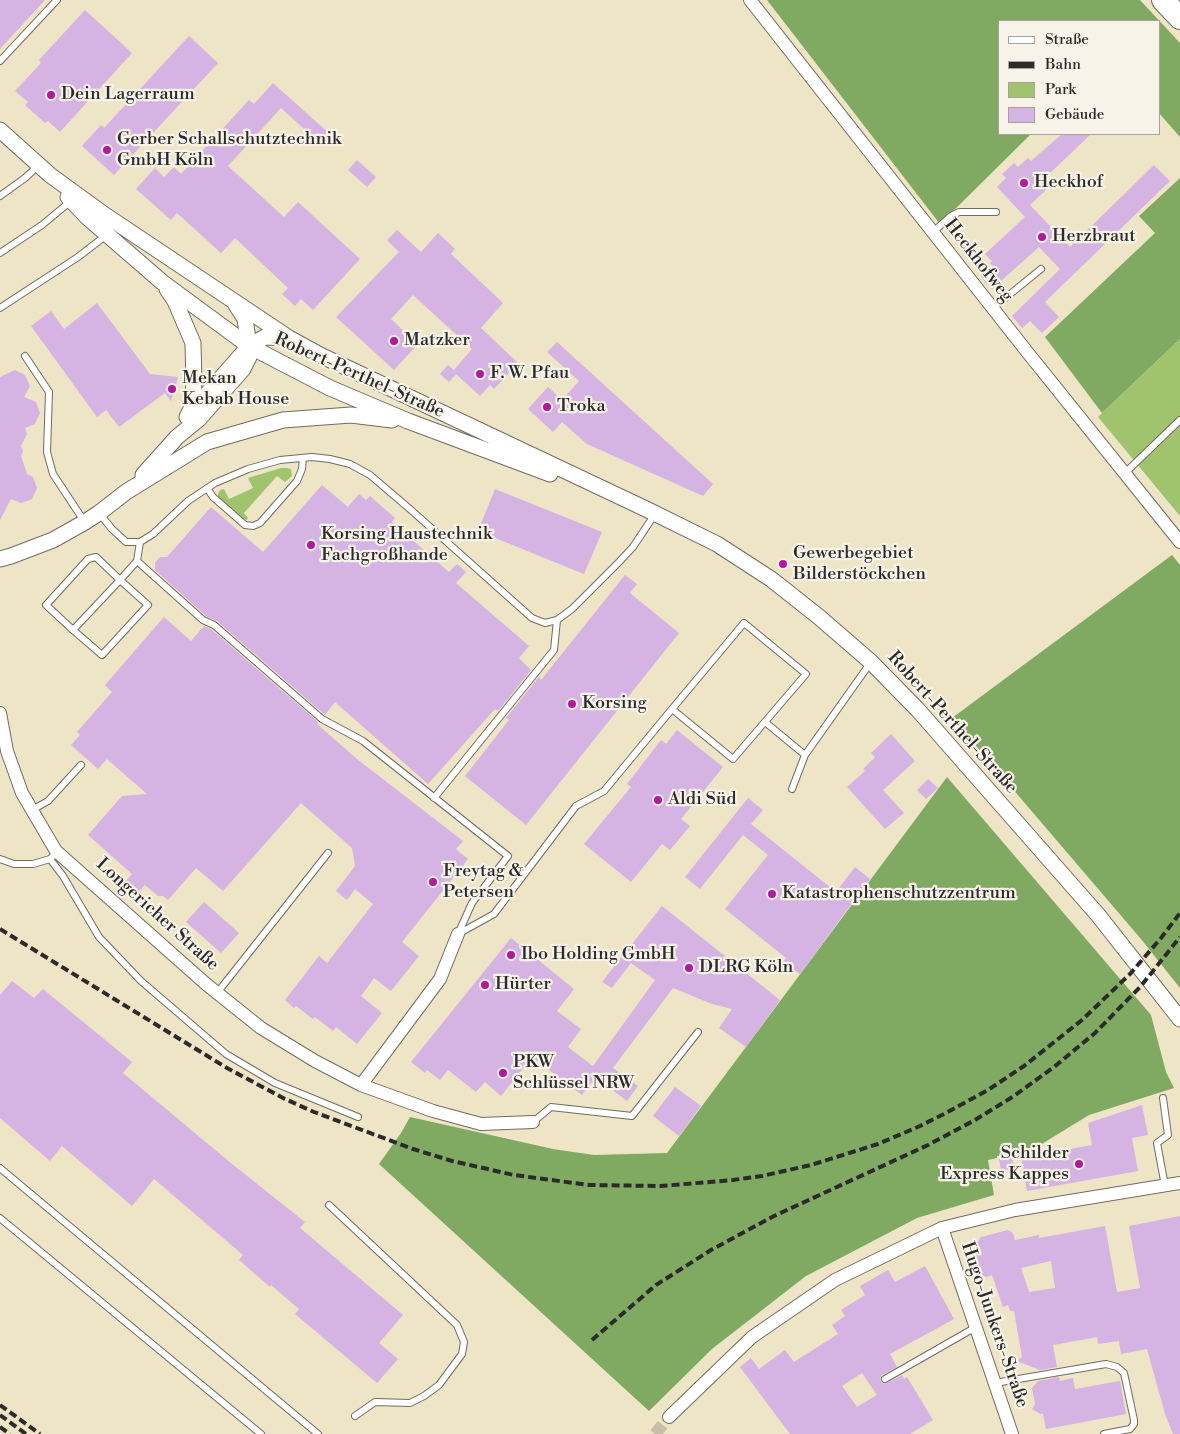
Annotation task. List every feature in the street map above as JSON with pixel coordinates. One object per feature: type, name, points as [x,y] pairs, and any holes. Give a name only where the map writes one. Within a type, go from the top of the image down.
[{"type":"highway","points":[[1163,0],[1180,18]]},
{"type":"street","name":"Heckhofweg","points":[[750,0],[1180,542]]},
{"type":"street","name":"Robert-Perthel-Straße","points":[[0,130],[44,170],[71,200],[162,282],[249,346],[330,388],[408,421],[651,511]]},
{"type":"street","name":"Robert-Perthel-Straße","points":[[44,170],[105,215],[289,338],[320,355],[651,511],[717,544],[771,579],[820,617],[871,662],[934,728],[1098,915],[1180,1019]]},
{"type":"street","points":[[162,282],[175,301],[193,342],[194,383],[192,407],[177,437]]},
{"type":"street","points":[[126,492],[177,437],[199,419],[243,369],[250,355],[245,319],[232,300]]},
{"type":"street","points":[[187,417],[249,346],[265,337],[289,338]]},
{"type":"street","points":[[0,559],[54,540],[99,513],[126,492],[207,442],[283,420],[351,415],[408,421]]},
{"type":"street","name":"Longericher Straße","points":[[0,713],[8,751],[22,793],[53,855],[261,1028],[315,1061],[361,1085],[433,1111],[481,1124],[533,1122]]},
{"type":"street","points":[[361,1085],[440,979],[458,934]]},
{"type":"street","points":[[668,1418],[752,1337],[835,1280],[942,1228],[1015,1210],[1180,1183]]},
{"type":"street","name":"Hugo-Junkers-Straße","points":[[942,1228],[1012,1434]]},
{"type":"lane","points":[[0,61],[57,0]]},
{"type":"lane","points":[[0,196],[24,178],[44,170]]},
{"type":"lane","points":[[0,253],[42,225],[71,200]]},
{"type":"lane","points":[[933,232],[951,216],[959,212],[996,212]]},
{"type":"lane","points":[[0,308],[78,258],[108,234]]},
{"type":"lane","points":[[993,308],[1041,269]]},
{"type":"lane","points":[[25,356],[50,392],[47,452],[53,474],[85,522]]},
{"type":"lane","points":[[1125,473],[1180,420]]},
{"type":"lane","points":[[99,513],[126,542],[140,542],[153,534],[188,501],[207,488],[248,469],[280,460],[312,457],[330,459],[350,464],[370,475],[532,618],[545,624],[557,620],[572,609],[619,562],[633,546],[651,511]]},
{"type":"lane","points":[[207,488],[213,497],[238,520],[245,525],[253,526],[260,523],[297,480],[304,458]]},
{"type":"lane","points":[[73,630],[137,561],[140,542]]},
{"type":"lane","points":[[96,557],[120,580],[148,605],[102,655],[46,605],[88,559],[96,557]]},
{"type":"lane","points":[[137,561],[203,620],[214,624],[322,720],[363,741],[508,856],[472,903],[458,934]]},
{"type":"lane","points":[[434,798],[554,650],[557,620]]},
{"type":"lane","points":[[458,934],[494,914],[576,806],[604,791],[672,709],[744,623],[806,674],[733,759],[672,709]]},
{"type":"lane","points":[[792,789],[805,755],[871,662]]},
{"type":"lane","points":[[765,722],[805,755]]},
{"type":"lane","points":[[32,810],[48,801],[81,765]]},
{"type":"lane","points":[[217,992],[328,853]]},
{"type":"lane","points":[[0,859],[14,864],[33,864],[53,855],[63,876],[99,936],[141,981],[226,1054],[275,1083],[358,1117]]},
{"type":"lane","points":[[533,1122],[551,1108],[632,1116],[698,1032]]},
{"type":"lane","points":[[1163,1098],[1168,1135],[1157,1143],[1165,1186]]},
{"type":"lane","points":[[0,1168],[318,1434]]},
{"type":"lane","points":[[329,1206],[457,1325],[464,1342],[462,1354],[439,1385],[424,1396],[410,1403],[375,1402],[355,1416]]},
{"type":"lane","points":[[0,1218],[262,1434]]},
{"type":"lane","points":[[885,1379],[976,1327]]},
{"type":"lane","points":[[995,1383],[1106,1364],[1118,1367],[1124,1373],[1134,1424],[1130,1429],[1104,1434]]},
{"type":"green space","points":[[767,0],[1140,0],[1159,20],[998,20],[998,135],[1030,135],[940,224]]},
{"type":"green space","points":[[1160,22],[1180,43],[1180,137],[1160,114]]},
{"type":"green space","points":[[1180,178],[1180,339],[1102,413],[1045,337],[1155,233],[1139,216]]},
{"type":"green space","points":[[1180,339],[1180,516],[1098,417]]},
{"type":"green space","points":[[281,468],[291,469],[292,476],[285,482],[277,476],[244,513],[248,518],[247,520],[243,519],[218,498],[220,490],[224,489],[229,499],[253,488],[248,478]]},
{"type":"green space","points":[[1172,555],[1180,565],[1180,988],[1141,939],[952,718]]},
{"type":"green space","points":[[947,777],[1151,1015],[1166,1072],[1174,1088],[1089,1115],[1032,1150],[997,1156],[997,1158],[988,1160],[994,1195],[917,1218],[806,1276],[712,1349],[649,1411],[379,1164],[410,1117],[553,1149],[594,1155],[667,1153]]},
{"type":"building","points":[[0,0],[45,0],[0,49]]},
{"type":"building","points":[[85,10],[132,53],[60,132],[48,121],[45,123],[25,105],[28,102],[15,91],[41,63],[39,60]]},
{"type":"building","points":[[189,36],[218,63],[114,175],[82,146],[101,125],[104,128]]},
{"type":"building","points":[[273,83],[332,136],[323,146],[281,108],[228,166],[284,217],[298,202],[360,259],[313,310],[301,299],[295,306],[282,294],[288,288],[235,238],[221,253],[177,213],[171,220],[136,189],[155,168],[164,177],[174,167],[181,174],[249,100],[254,104]]},
{"type":"building","points":[[1061,135],[1090,135],[1046,177],[1049,181],[1044,186],[1047,189],[1030,205],[1070,247],[1154,165],[1170,181],[1045,302],[1059,317],[1042,333],[1030,321],[1022,328],[1012,316],[1060,269],[1039,247],[992,289],[981,277],[993,266],[990,263],[992,261],[985,254],[1025,217],[997,187],[1006,178],[1002,174],[1014,163],[1018,167],[1028,158],[1031,161]]},
{"type":"building","points":[[357,160],[376,177],[367,187],[348,170]]},
{"type":"building","points":[[397,230],[421,252],[438,233],[455,249],[451,254],[503,303],[481,328],[518,363],[494,389],[490,385],[480,396],[456,374],[449,382],[440,374],[448,365],[454,370],[472,349],[413,295],[391,319],[418,344],[394,370],[336,317],[399,252],[387,240]]},
{"type":"building","points":[[97,303],[150,374],[178,377],[171,401],[165,393],[119,427],[106,410],[97,417],[31,326],[51,311],[64,329]]},
{"type":"building","points":[[557,342],[713,484],[703,496],[587,444],[562,422],[553,432],[528,409],[548,387],[562,400],[579,381],[547,352]]},
{"type":"building","points":[[15,370],[25,375],[30,386],[24,397],[36,402],[40,413],[35,424],[25,428],[27,434],[21,446],[23,451],[21,456],[27,474],[33,477],[37,488],[32,499],[21,503],[11,499],[0,520],[0,377]]},
{"type":"building","points":[[322,485],[348,507],[359,494],[366,500],[370,496],[395,518],[392,522],[449,572],[457,564],[466,572],[456,583],[529,646],[519,658],[531,670],[498,711],[495,709],[428,784],[335,702],[325,715],[217,621],[206,616],[155,570],[155,563],[160,557],[167,557],[211,507],[263,552]]},
{"type":"building","points":[[495,489],[602,532],[584,574],[478,531]]},
{"type":"building","name":"Korsing","points":[[625,575],[637,584],[630,593],[679,633],[526,825],[465,776],[509,720],[506,718],[539,677],[541,680]]},
{"type":"building","points":[[164,617],[191,641],[204,626],[211,629],[318,722],[317,724],[357,759],[463,841],[456,849],[468,859],[402,942],[419,956],[391,991],[374,978],[361,996],[382,1013],[357,1044],[336,1027],[333,1031],[315,1017],[313,1019],[296,1006],[294,1008],[285,1000],[319,956],[327,963],[373,904],[355,889],[347,900],[336,891],[355,866],[352,848],[301,803],[223,891],[196,868],[168,900],[163,896],[158,896],[145,885],[135,896],[122,885],[132,874],[88,835],[122,796],[147,794],[107,759],[98,769],[71,745],[80,735],[77,732],[112,692],[105,685]]},
{"type":"building","name":"Aldi Süd","points":[[677,730],[723,767],[681,819],[690,826],[670,850],[662,844],[631,882],[584,844],[631,787],[627,784],[661,740],[666,744]]},
{"type":"building","points":[[891,734],[915,761],[883,790],[904,813],[885,829],[847,787],[865,771],[863,769],[875,757],[871,753]]},
{"type":"building","points":[[928,779],[938,788],[926,799],[917,790]]},
{"type":"building","points":[[748,798],[763,810],[751,824],[836,892],[855,867],[870,879],[800,974],[783,962],[786,958],[725,909],[768,855],[743,835],[700,889],[685,877]]},
{"type":"building","points":[[204,902],[239,933],[221,953],[186,922]]},
{"type":"building","points":[[662,906],[780,1000],[746,1047],[719,1028],[732,1009],[712,1004],[673,988],[613,1068],[638,1086],[627,1101],[603,1083],[599,1087],[592,1082],[582,1095],[532,1057],[501,1096],[485,1082],[476,1092],[448,1070],[440,1080],[427,1070],[425,1073],[411,1062],[511,938],[574,989],[557,1011],[581,1029],[568,1047],[593,1066],[655,980],[631,963],[612,988],[602,982]]},
{"type":"building","points":[[12,981],[34,998],[43,989],[132,1062],[123,1073],[305,1222],[300,1228],[403,1315],[379,1343],[398,1359],[377,1383],[295,1314],[299,1309],[239,1260],[243,1255],[154,1179],[132,1206],[62,1146],[50,1161],[0,1118],[0,995]]},
{"type":"building","points":[[675,1087],[701,1106],[679,1136],[653,1116]]},
{"type":"building","name":"Schilder Express Kappes","points":[[1142,1105],[1148,1135],[1132,1138],[1138,1171],[1027,1191],[1021,1158],[1092,1145],[1088,1123]]},
{"type":"building","points":[[1012,1156],[1014,1168],[1001,1171],[999,1159]]},
{"type":"building","points":[[1180,1216],[1180,1434],[1173,1434],[1165,1414],[1147,1349],[1121,1354],[1119,1341],[1098,1344],[1097,1337],[1053,1345],[1057,1367],[1040,1370],[1017,1361],[1022,1357],[1014,1311],[1010,1311],[1008,1305],[1003,1307],[992,1275],[986,1277],[981,1275],[972,1250],[981,1237],[1008,1230],[1013,1233],[1015,1240],[1039,1235],[1039,1238],[1105,1226],[1117,1292],[1140,1288],[1129,1226]],"holes":[[[1051,1261],[1055,1288],[1029,1292],[1021,1268]]]},
{"type":"building","points":[[925,1266],[954,1319],[890,1354],[897,1367],[882,1375],[880,1379],[885,1384],[902,1375],[904,1379],[907,1377],[933,1420],[910,1434],[790,1434],[740,1367],[751,1358],[759,1369],[785,1350],[794,1362],[838,1334],[832,1325],[845,1316],[841,1310],[865,1295],[860,1286],[888,1270],[895,1282]],"holes":[[[862,1373],[877,1395],[857,1407],[842,1386]]]},
{"type":"building","points":[[1059,1377],[1060,1381],[1073,1378],[1075,1389],[1120,1381],[1126,1414],[1046,1429],[1043,1414],[1032,1409],[1035,1404],[1032,1388],[1038,1381]]},
{"type":"tunnel","points":[[655,1434],[669,1417]]},
{"type":"railway","points":[[0,929],[227,1068],[314,1112],[413,1149],[452,1161],[514,1175],[589,1185],[661,1186],[762,1176],[811,1165],[878,1144],[946,1113],[988,1090],[1024,1066],[1082,1020],[1130,974],[1180,913]]},
{"type":"railway","points":[[592,1340],[656,1285],[711,1250],[774,1216],[928,1145],[975,1120],[1014,1096],[1054,1067],[1095,1033],[1141,986],[1180,937]]},
{"type":"railway","points":[[0,1405],[40,1434]]},
{"type":"railway","points":[[0,1415],[26,1434]]},
{"type":"railway","points":[[0,1427],[10,1434]]},
{"type":"place","name":"Dein Lagerraum","points":[[51,95]]},
{"type":"place","name":"Gerber Schallschutztechnik GmbH Köln","points":[[107,150]]},
{"type":"place","name":"Heckhof","points":[[1024,183]]},
{"type":"place","name":"Herzbraut","points":[[1042,237]]},
{"type":"place","name":"Matzker","points":[[394,341]]},
{"type":"place","name":"F. W. Pfau","points":[[480,374]]},
{"type":"place","name":"Mekan Kebab House","points":[[172,389]]},
{"type":"place","name":"Troka","points":[[547,407]]},
{"type":"place","name":"Korsing Haustechnik Fachgroßhande","points":[[311,545]]},
{"type":"place","name":"Gewerbegebiet Bilderstöckchen","points":[[783,564]]},
{"type":"place","name":"Korsing","points":[[572,704]]},
{"type":"place","name":"Aldi Süd","points":[[658,800]]},
{"type":"place","name":"Freytag & Petersen","points":[[433,882]]},
{"type":"place","name":"Katastrophenschutzzentrum","points":[[772,894]]},
{"type":"place","name":"Ibo Holding GmbH","points":[[511,955]]},
{"type":"place","name":"DLRG Köln","points":[[689,968]]},
{"type":"place","name":"Hürter","points":[[485,985]]},
{"type":"place","name":"PKW Schlüssel NRW","points":[[503,1073]]},
{"type":"place","name":"Schilder Express Kappes","points":[[1079,1164]]}]
